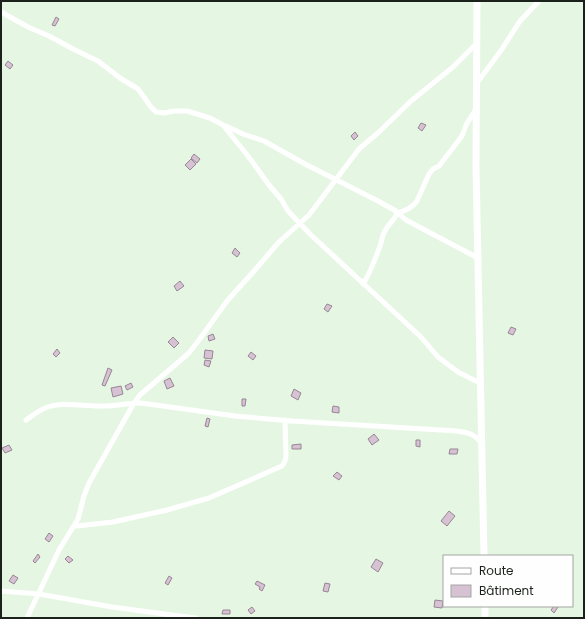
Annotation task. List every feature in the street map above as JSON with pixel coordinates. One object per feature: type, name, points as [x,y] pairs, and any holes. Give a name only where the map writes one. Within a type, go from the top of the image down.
[{"type":"street","points":[[477,1],[476,166],[484,555]]},
{"type":"street","points":[[476,84],[502,49],[520,21],[539,1]]},
{"type":"street","points":[[1,12],[28,27],[98,61],[120,78],[138,89],[156,112],[164,113],[187,111],[210,118],[243,134],[264,141],[305,164],[378,201],[406,220],[478,258]]},
{"type":"street","points":[[27,618],[59,550],[74,526],[89,484],[134,403],[140,395],[188,353],[227,301],[279,242],[309,214],[362,146],[411,101],[453,67],[477,43]]},
{"type":"street","points":[[364,284],[385,231],[390,223],[395,218],[397,213],[406,210],[417,201],[429,174],[433,169],[439,166],[462,136],[466,125],[476,108]]},
{"type":"street","points":[[223,125],[248,156],[268,185],[281,199],[288,211],[299,223],[421,337],[438,357],[458,372],[480,383]]},
{"type":"street","points":[[26,420],[51,406],[104,406],[134,403],[235,416],[457,431],[471,433],[481,442]]},
{"type":"street","points":[[74,526],[113,522],[167,510],[206,499],[282,466],[286,461],[285,420]]},
{"type":"street","points":[[1,591],[39,594],[112,607],[196,618]]},
{"type":"street","points":[[485,607],[485,618]]},
{"type":"building","points":[[56,17],[59,19],[55,26],[52,25]]},
{"type":"building","points":[[8,61],[13,65],[10,69],[5,65]]},
{"type":"building","points":[[421,123],[426,125],[422,131],[418,128]]},
{"type":"building","points":[[355,132],[358,136],[354,140],[351,136]]},
{"type":"building","points":[[194,154],[200,159],[197,163],[191,158]]},
{"type":"building","points":[[191,159],[196,164],[190,170],[185,165]]},
{"type":"building","points":[[235,248],[240,253],[237,257],[232,253]]},
{"type":"building","points":[[180,281],[184,286],[177,291],[174,286]]},
{"type":"building","points":[[327,304],[332,306],[328,312],[324,309]]},
{"type":"building","points":[[511,327],[516,329],[513,335],[508,333]]},
{"type":"building","points":[[213,334],[215,339],[209,341],[208,336]]},
{"type":"building","points":[[173,337],[179,343],[174,348],[168,342]]},
{"type":"building","points":[[57,349],[60,353],[56,357],[53,354]]},
{"type":"building","points":[[205,350],[213,351],[212,359],[204,358]]},
{"type":"building","points":[[251,352],[256,356],[253,360],[248,356]]},
{"type":"building","points":[[205,360],[211,361],[209,367],[204,365]]},
{"type":"building","points":[[108,368],[112,370],[105,386],[102,385]]},
{"type":"building","points":[[170,378],[174,386],[167,389],[164,381]]},
{"type":"building","points":[[131,383],[133,387],[127,390],[125,386]]},
{"type":"building","points":[[121,386],[123,394],[113,397],[111,388]]},
{"type":"building","points":[[294,389],[301,393],[298,400],[291,396]]},
{"type":"building","points":[[242,399],[246,399],[245,406],[242,406]]},
{"type":"building","points":[[333,406],[339,407],[339,413],[332,412]]},
{"type":"building","points":[[207,418],[210,419],[208,427],[205,426]]},
{"type":"building","points":[[374,434],[379,440],[372,445],[368,439]]},
{"type":"building","points":[[416,440],[420,440],[420,447],[416,446]]},
{"type":"building","points":[[301,444],[301,449],[292,449],[292,445]]},
{"type":"building","points":[[9,445],[12,450],[5,453],[2,448]]},
{"type":"building","points":[[450,449],[458,449],[457,454],[449,454]]},
{"type":"building","points":[[337,472],[342,476],[339,480],[333,476]]},
{"type":"building","points":[[449,511],[455,516],[447,526],[441,521]]},
{"type":"building","points":[[49,533],[53,536],[49,542],[45,539]]},
{"type":"building","points":[[38,554],[40,557],[35,563],[33,561]]},
{"type":"building","points":[[68,556],[73,560],[69,563],[65,559]]},
{"type":"building","points":[[376,559],[383,563],[378,572],[371,567]]},
{"type":"building","points":[[13,575],[18,578],[14,584],[9,581]]},
{"type":"building","points":[[169,576],[172,578],[168,585],[165,583]]},
{"type":"building","points":[[257,581],[265,585],[262,591],[259,589],[260,587],[255,584]]},
{"type":"building","points":[[325,583],[330,584],[328,592],[323,591]]},
{"type":"building","points":[[435,600],[443,601],[442,608],[434,607]]},
{"type":"building","points":[[252,607],[255,611],[251,614],[248,610]]},
{"type":"building","points":[[553,607],[558,607],[554,613],[551,610]]},
{"type":"building","points":[[223,610],[230,610],[230,614],[222,614]]}]
